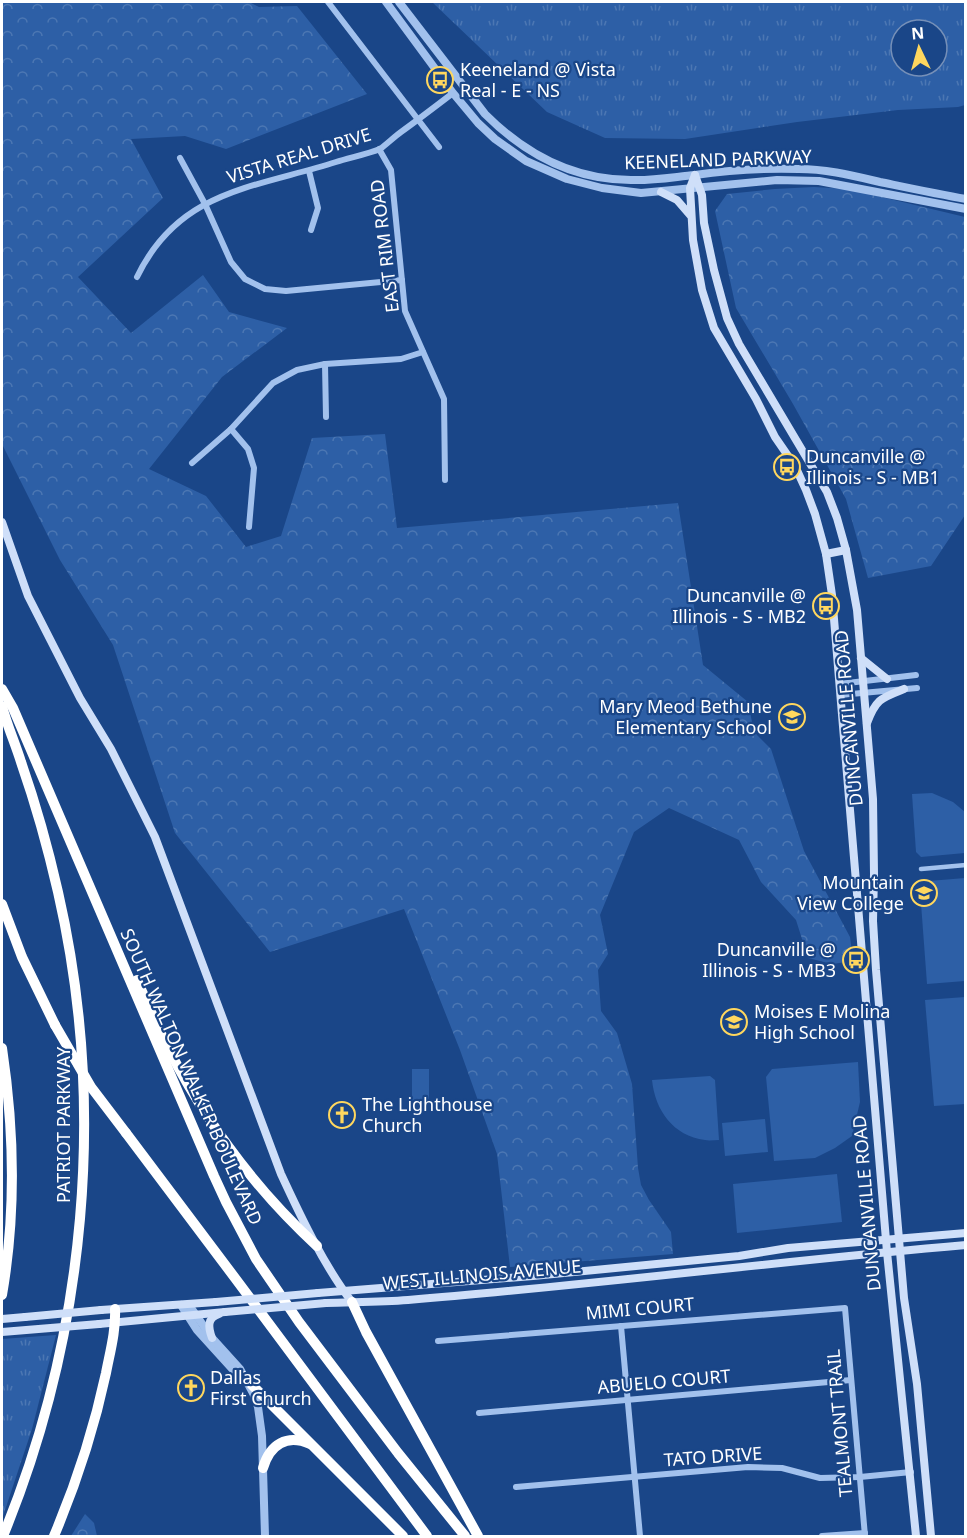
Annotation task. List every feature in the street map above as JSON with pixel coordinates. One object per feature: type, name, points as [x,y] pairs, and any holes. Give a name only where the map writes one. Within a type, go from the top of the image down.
[{"type":"highway","name":"SOUTH WALTON WALKER BOULEVARD","points":[[2,689],[13,708],[218,1185],[256,1259],[337,1373],[465,1536]]},
{"type":"highway","name":"PATRIOT PARKWAY","points":[[2,709],[41,825],[58,893],[74,980],[84,1094],[79,1230],[63,1343],[40,1431],[3,1536]]},
{"type":"highway","points":[[2,904],[22,957],[55,1025],[92,1087],[427,1536]]},
{"type":"highway","points":[[103,919],[126,955],[167,1046],[207,1116],[246,1170],[293,1224],[317,1246]]},
{"type":"highway","points":[[2,1048],[11,1141],[9,1230],[2,1295]]},
{"type":"highway","points":[[352,1302],[366,1332],[478,1536]]},
{"type":"highway","points":[[54,1536],[88,1442],[103,1386],[115,1323],[115,1309]]},
{"type":"highway","points":[[243,1376],[403,1536]]},
{"type":"highway","points":[[263,1468],[271,1450],[280,1443],[300,1440],[314,1447]]},
{"type":"main road","name":"DUNCANVILLE ROAD","points":[[695,175],[700,187],[708,246],[725,309],[739,344],[826,492],[837,518],[846,550],[857,610],[874,819],[873,921],[876,970],[904,1298],[917,1384],[932,1536]]},
{"type":"main road","name":"DUNCANVILLE ROAD","points":[[695,175],[690,188],[697,266],[714,328],[756,399],[775,437],[795,466],[815,514],[826,554],[832,596],[887,1252],[916,1536]]},
{"type":"main road","points":[[661,192],[677,200],[691,216]]},
{"type":"main road","points":[[710,315],[725,309]]},
{"type":"main road","points":[[775,437],[789,428]]},
{"type":"main road","points":[[2,522],[28,596],[80,698],[111,749],[155,837],[281,1174],[317,1246],[352,1302]]},
{"type":"main road","points":[[826,554],[846,550]]},
{"type":"main road","points":[[861,658],[886,679]]},
{"type":"main road","points":[[866,726],[873,707],[886,696],[904,689]]},
{"type":"main road","name":"WEST ILLINOIS AVENUE","points":[[2,1319],[510,1278],[739,1256],[788,1248],[966,1233]]},
{"type":"main road","name":"WEST ILLINOIS AVENUE","points":[[2,1332],[326,1303],[439,1297],[966,1245]]},
{"type":"main road","points":[[699,1260],[700,1273]]},
{"type":"main road","points":[[510,1278],[511,1290]]},
{"type":"main road","points":[[439,1284],[439,1297]]},
{"type":"main road","points":[[212,1338],[209,1330],[210,1321],[215,1315],[223,1313]]},
{"type":"main road","points":[[910,1472],[926,1471]]},
{"type":"street","points":[[328,2],[439,147]]},
{"type":"street","name":"KEENELAND PARKWAY","points":[[386,2],[478,123],[495,139],[534,166],[567,179],[602,188],[641,193],[777,180],[819,181],[966,208]]},
{"type":"street","name":"KEENELAND PARKWAY","points":[[399,2],[462,86],[501,130],[522,146],[570,170],[603,178],[629,180],[654,180],[738,170],[817,170],[966,199]]},
{"type":"street","points":[[453,93],[462,86]]},
{"type":"street","name":"VISTA REAL DRIVE","points":[[137,277],[146,259],[164,236],[182,219],[205,204],[248,186],[309,171],[379,149],[453,93]]},
{"type":"street","name":"EAST RIM ROAD","points":[[379,149],[391,170],[405,311],[444,399],[445,480]]},
{"type":"street","points":[[180,158],[205,204],[231,262],[245,279],[265,289],[286,291],[402,280]]},
{"type":"street","points":[[738,170],[740,183]]},
{"type":"street","points":[[309,171],[318,208],[311,230]]},
{"type":"street","points":[[192,463],[231,429],[273,382],[297,370],[325,364],[401,358],[423,352]]},
{"type":"street","points":[[325,364],[326,417]]},
{"type":"street","points":[[231,429],[248,449],[254,468],[249,526]]},
{"type":"street","points":[[839,684],[916,675]]},
{"type":"street","points":[[840,695],[917,688]]},
{"type":"street","points":[[921,869],[966,865]]},
{"type":"street","points":[[185,1305],[197,1330],[236,1373],[243,1376]]},
{"type":"street","name":"MIMI COURT","points":[[438,1341],[845,1308]]},
{"type":"street","name":"TEALMONT TRAIL","points":[[845,1308],[865,1535]]},
{"type":"street","points":[[191,1316],[240,1369],[258,1407],[261,1426],[265,1536]]},
{"type":"street","points":[[621,1326],[640,1536]]},
{"type":"street","name":"ABUELO COURT","points":[[478,1413],[851,1380]]},
{"type":"street","name":"TATO DRIVE","points":[[516,1487],[748,1467],[782,1468],[820,1478],[910,1472]]},
{"type":"street","points":[[822,1536],[865,1535]]},
{"type":"green space","points":[[2,2],[249,2],[259,7],[297,6],[367,94],[226,149],[185,136],[131,139],[163,198],[78,277],[131,333],[203,275],[229,312],[287,328],[222,377],[149,469],[206,496],[246,547],[281,536],[312,438],[385,434],[397,528],[678,503],[703,665],[748,702],[754,732],[771,749],[804,851],[850,937],[853,961],[832,964],[808,958],[796,920],[761,882],[739,840],[669,808],[634,832],[600,915],[608,954],[598,970],[601,1011],[617,1033],[632,1084],[641,1185],[671,1232],[673,1254],[510,1267],[497,1154],[460,1050],[404,909],[270,952],[175,833],[113,645],[60,560],[2,444]]},
{"type":"green space","points":[[432,2],[965,2],[965,105],[797,122],[685,139],[605,138],[547,112]]},
{"type":"green space","points":[[814,187],[848,189],[965,217],[965,515],[931,566],[868,578],[846,499],[736,308],[715,211],[727,194]]},
{"type":"green space","points":[[932,793],[953,802],[965,812],[965,853],[921,857],[916,852],[912,794]]},
{"type":"green space","points":[[965,878],[965,981],[927,984],[920,890],[929,881]]},
{"type":"green space","points":[[965,997],[965,1104],[934,1106],[925,1000]]},
{"type":"green space","points":[[858,1062],[860,1102],[852,1136],[815,1158],[774,1161],[766,1077],[772,1069]]},
{"type":"green space","points":[[412,1069],[429,1069],[429,1103],[412,1104]]},
{"type":"green space","points":[[710,1076],[715,1080],[719,1140],[694,1138],[675,1127],[657,1101],[652,1080]]},
{"type":"green space","points":[[765,1119],[768,1152],[725,1156],[722,1123]]},
{"type":"green space","points":[[837,1174],[842,1222],[737,1233],[733,1184]]},
{"type":"green space","points":[[56,1335],[32,1429],[2,1519],[2,1339]]},
{"type":"green space","points":[[85,1514],[94,1523],[97,1536],[71,1536]]},
{"type":"place","name":"Keeneland @ Vista Real - E - NS","points":[[440,80]]},
{"type":"place","name":"Duncanville @ Illinois - S - MB1","points":[[787,467]]},
{"type":"place","name":"Duncanville @ Illinois - S - MB2","points":[[826,606]]},
{"type":"place","name":"Mary Meod Bethune Elementary School","points":[[792,717]]},
{"type":"place","name":"Mountain View College","points":[[924,893]]},
{"type":"place","name":"Duncanville @ Illinois - S - MB3","points":[[856,960]]},
{"type":"place","name":"Moises E Molina High School","points":[[734,1022]]},
{"type":"place","name":"The Lighthouse Church","points":[[342,1115]]},
{"type":"place","name":"Dallas First Church","points":[[191,1388]]}]
